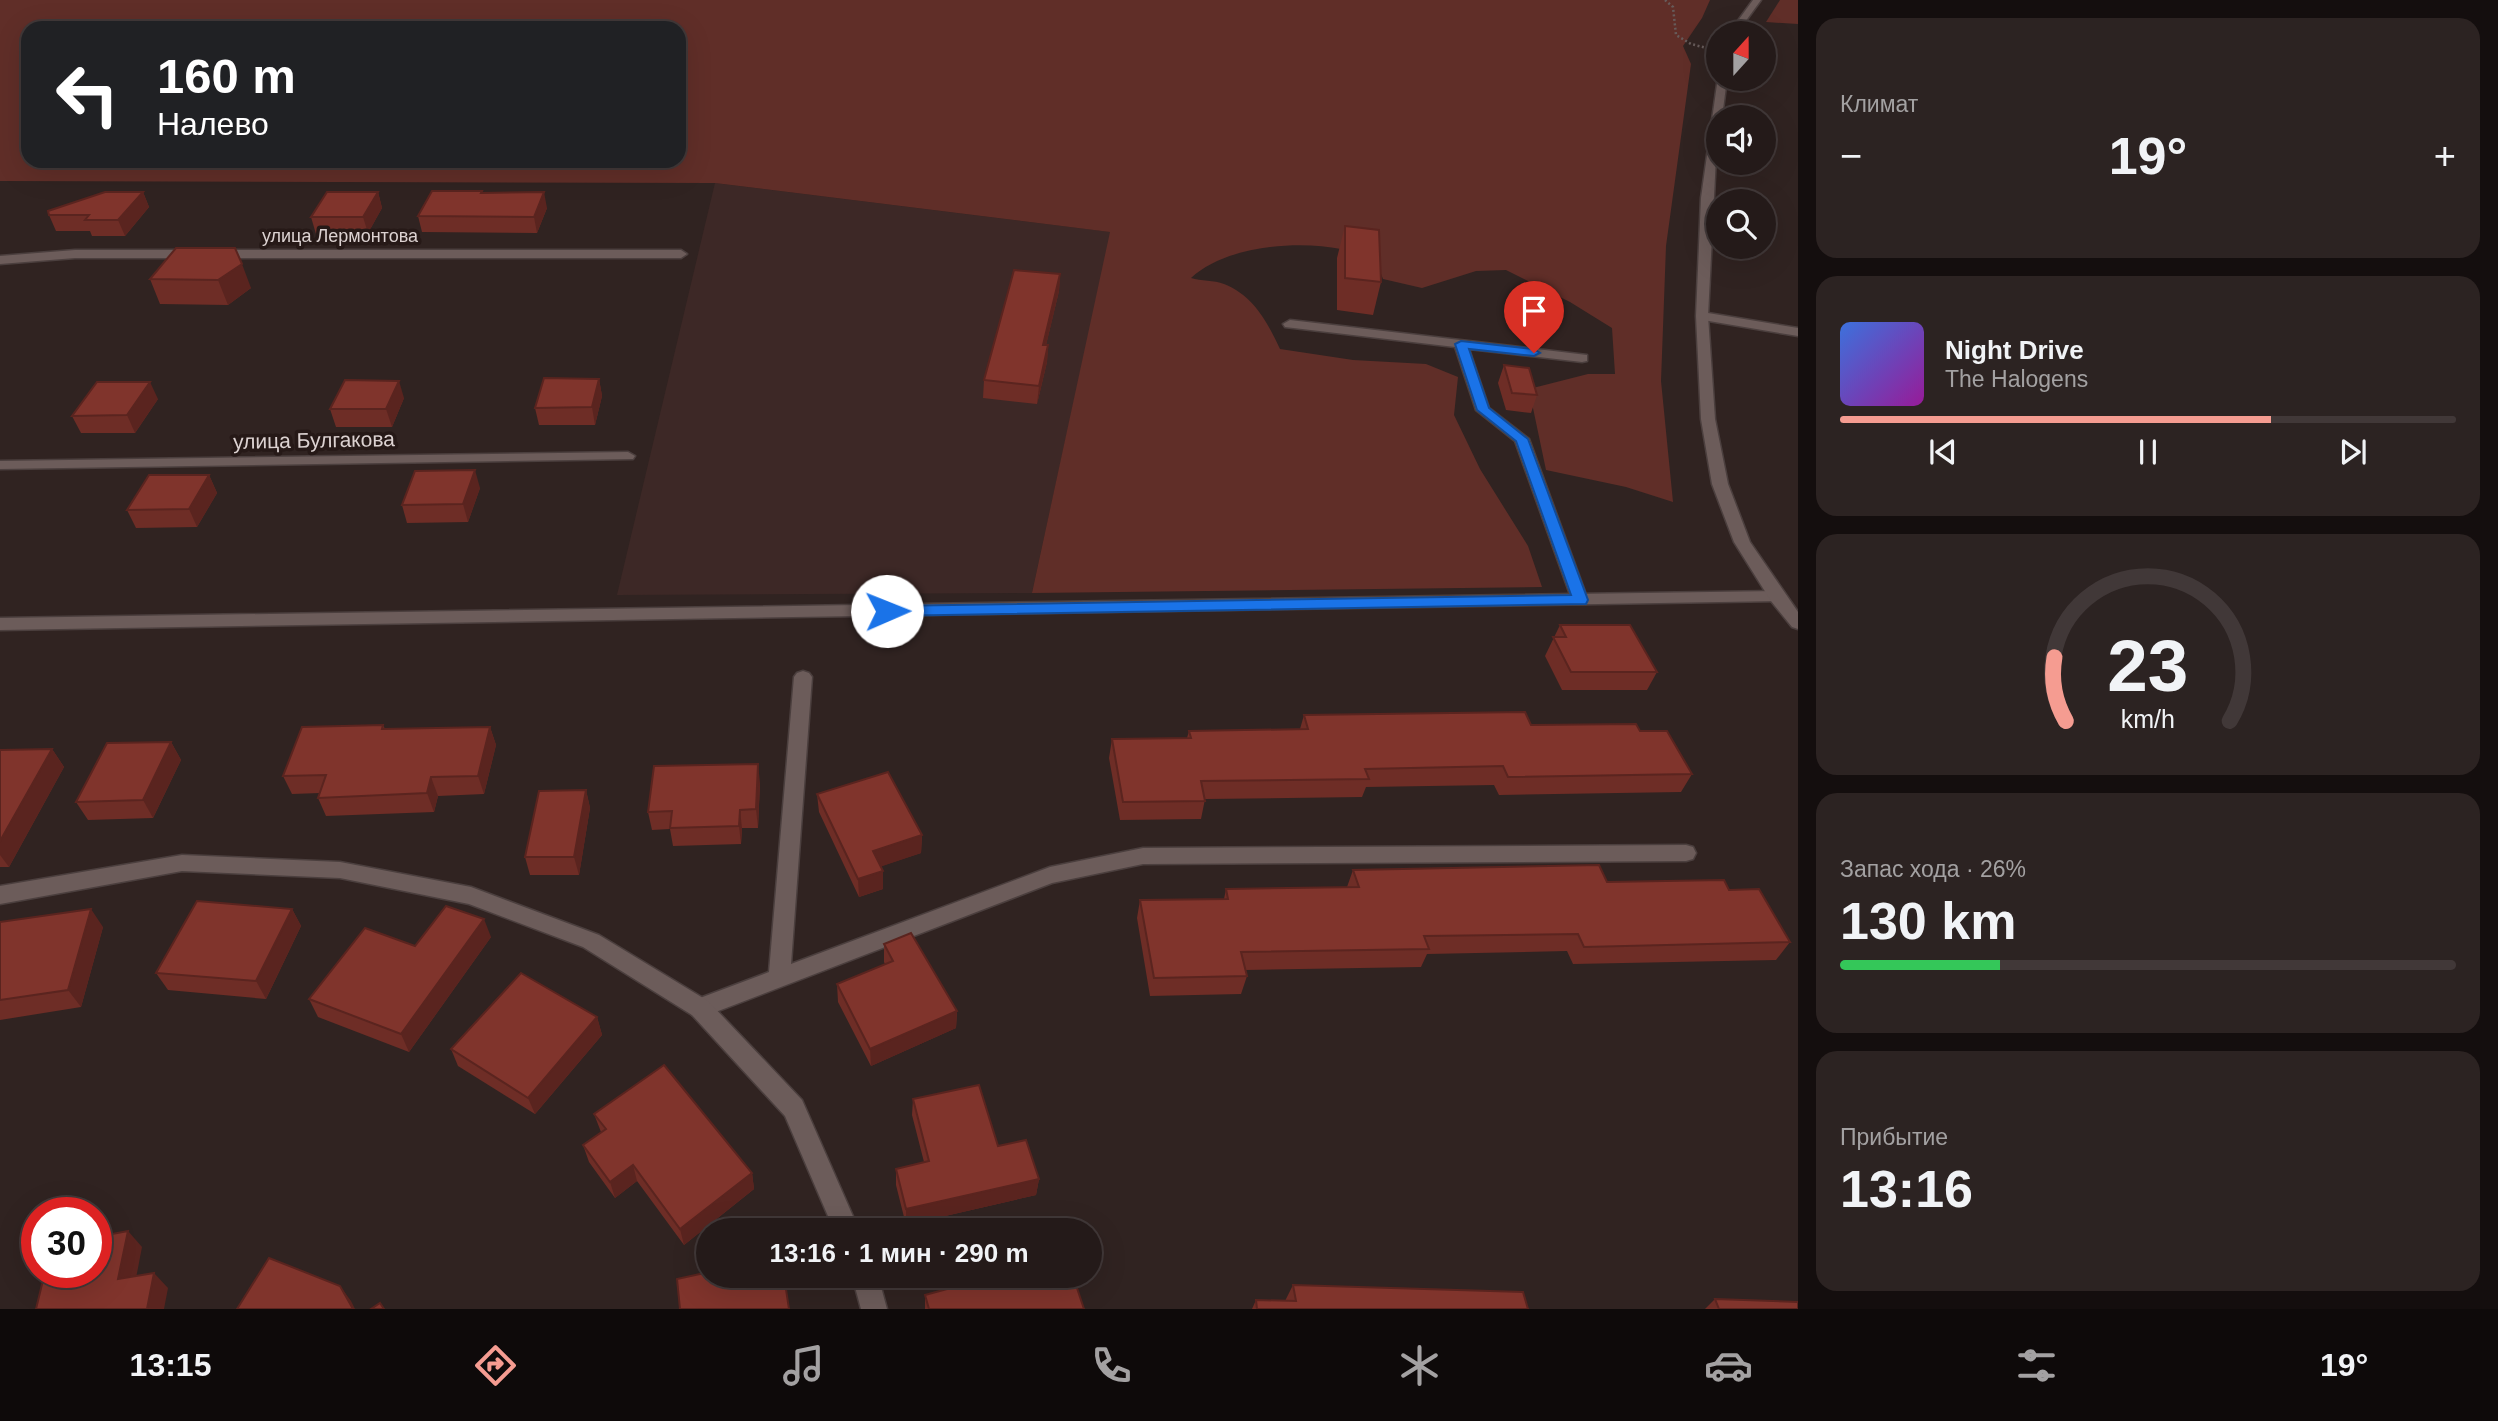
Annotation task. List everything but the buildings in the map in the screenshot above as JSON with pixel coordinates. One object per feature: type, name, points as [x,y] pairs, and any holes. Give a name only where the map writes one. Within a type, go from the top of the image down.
[{"type":"street","points":[[1742,21],[1757,0]]},
{"type":"street","points":[[1720,91],[1707,198],[1702,316],[1708,419],[1720,484],[1742,542],[1777,597],[1798,623]]},
{"type":"street","name":"улица Лермонтова","points":[[0,260],[75,254],[681,254]]},
{"type":"street","points":[[1702,316],[1798,332]]},
{"type":"street","points":[[1290,324],[1582,358]]},
{"type":"street","points":[[1461,344],[1483,410],[1522,439],[1580,600]]},
{"type":"street","name":"улица Булгакова","points":[[0,466],[628,456]]},
{"type":"street","points":[[0,624],[1777,597]]},
{"type":"street","points":[[779,977],[803,677]]},
{"type":"street","points":[[700,1008],[1050,875],[1143,856],[1686,853]]},
{"type":"street","points":[[0,895],[182,863],[340,870],[471,896],[591,942],[700,1008],[794,1108],[842,1218]]},
{"type":"street","points":[[868,1288],[874,1309]]},
{"type":"path","points":[[1665,0],[1673,8],[1676,35],[1691,44],[1706,48]]},
{"type":"shaded area","points":[[0,0],[1710,0],[1702,18],[1683,46],[1691,64],[1666,246],[1661,381],[1673,502],[1626,487],[1546,470],[1529,389],[1588,374],[1615,374],[1612,328],[1570,302],[1506,270],[1476,271],[1422,288],[1383,279],[1377,263],[1350,252],[1304,245],[1242,252],[1205,267],[1191,278],[1220,283],[1243,295],[1265,320],[1280,349],[1353,360],[1426,364],[1458,377],[1454,415],[1480,469],[1528,546],[1542,587],[1032,593],[1110,232],[715,183],[0,181]]},
{"type":"shaded area","points":[[1780,0],[1798,0],[1798,24],[1767,21]]},
{"type":"shaded area","points":[[715,183],[1111,232],[1032,593],[617,595]]},
{"type":"route","points":[[887,611],[1580,600],[1522,439],[1483,410],[1461,344],[1534,353]]}]
